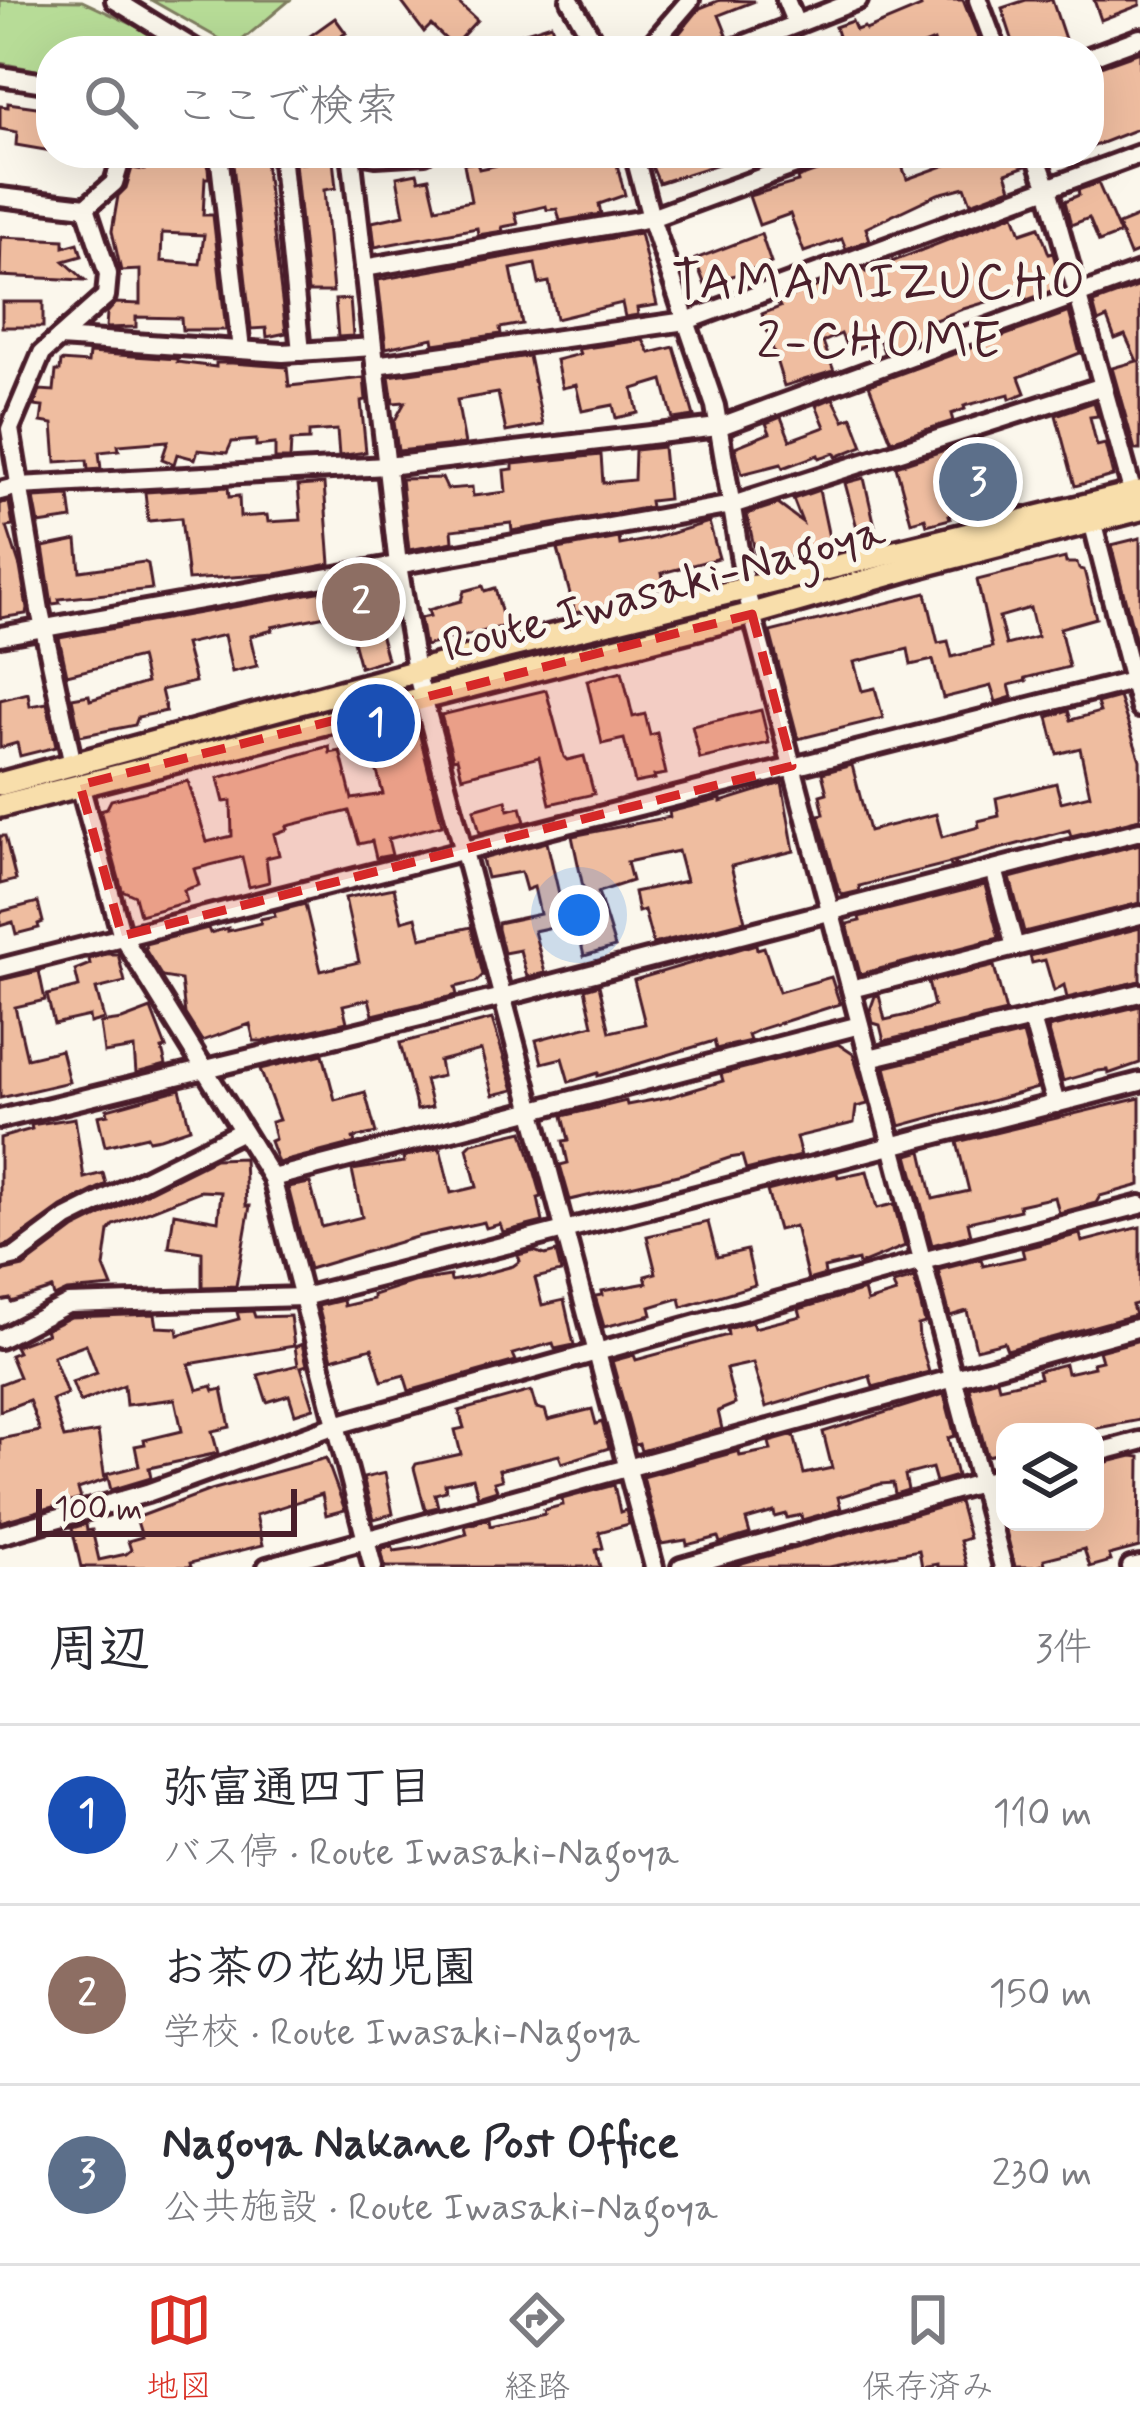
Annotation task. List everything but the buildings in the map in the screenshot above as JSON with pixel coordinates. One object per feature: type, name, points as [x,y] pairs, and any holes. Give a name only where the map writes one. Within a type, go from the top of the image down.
[{"type":"main road","name":"Route Iwasaki-Nagoya","points":[[0,784],[76,775],[423,698],[1092,521],[1138,498]]},
{"type":"main road","name":"Route Iwasaki-Nagoya","points":[[0,806],[76,775],[416,671],[632,615],[1138,498]]},
{"type":"street","points":[[115,0],[174,36]]},
{"type":"street","points":[[570,0],[590,36]]},
{"type":"street","points":[[659,36],[690,0]]},
{"type":"street","points":[[786,0],[796,24]]},
{"type":"street","points":[[766,36],[858,0]]},
{"type":"street","points":[[978,0],[991,36]]},
{"type":"street","points":[[1104,51],[1140,38]]},
{"type":"street","points":[[0,76],[36,81]]},
{"type":"street","points":[[1104,167],[1140,154]]},
{"type":"street","points":[[0,197],[86,207],[114,183],[118,168]]},
{"type":"street","points":[[221,168],[241,350]]},
{"type":"street","points":[[283,168],[301,352]]},
{"type":"street","points":[[356,168],[398,565],[416,671],[654,1567]]},
{"type":"street","points":[[638,168],[718,427],[746,591],[1003,1567]]},
{"type":"street","points":[[364,268],[651,218],[787,168]]},
{"type":"street","points":[[1041,168],[1138,498]]},
{"type":"street","points":[[59,338],[374,356],[686,321],[1102,168]]},
{"type":"street","points":[[86,207],[108,274],[106,296],[42,353],[5,428],[44,629],[76,775],[122,936],[272,1178],[374,1567]]},
{"type":"street","points":[[0,491],[19,486],[387,466],[718,427],[1140,272]]},
{"type":"street","points":[[0,636],[732,505],[1103,386]]},
{"type":"street","points":[[1092,521],[1140,708]]},
{"type":"street","points":[[0,968],[1136,680]]},
{"type":"street","points":[[0,1119],[502,997],[1140,831]]},
{"type":"street","points":[[994,869],[1015,947]]},
{"type":"street","points":[[851,989],[1140,915]]},
{"type":"street","points":[[869,1058],[1140,993]]},
{"type":"street","points":[[1032,1019],[1057,1104]]},
{"type":"street","points":[[272,1178],[860,1025]]},
{"type":"street","points":[[0,1340],[68,1304],[303,1297],[1140,1082]]},
{"type":"street","points":[[0,1260],[16,1256],[67,1218],[242,1131]]},
{"type":"street","points":[[0,1534],[147,1493],[336,1425],[596,1350],[1140,1205]]},
{"type":"street","points":[[267,1567],[1140,1327]]},
{"type":"street","points":[[1104,1451],[1140,1441]]},
{"type":"street","points":[[680,1567],[996,1478]]},
{"type":"street","points":[[1131,1567],[1140,1565]]},
{"type":"highlighted area","points":[[752,614],[792,766],[122,936],[80,785]]},
{"type":"green space","points":[[0,0],[82,1],[157,36],[36,36],[36,70],[0,63]]},
{"type":"green space","points":[[151,0],[290,0],[247,36],[215,36]]},
{"type":"place","name":"Nagoya Nakane Post Office","points":[[978,482]]},
{"type":"place","name":"お茶の花幼児園","points":[[361,602]]},
{"type":"place","name":"弥富通四丁目","points":[[376,723]]},
{"type":"district","name":"TAMAMIZUCHO 2-CHOME","points":[[880,313]]}]
